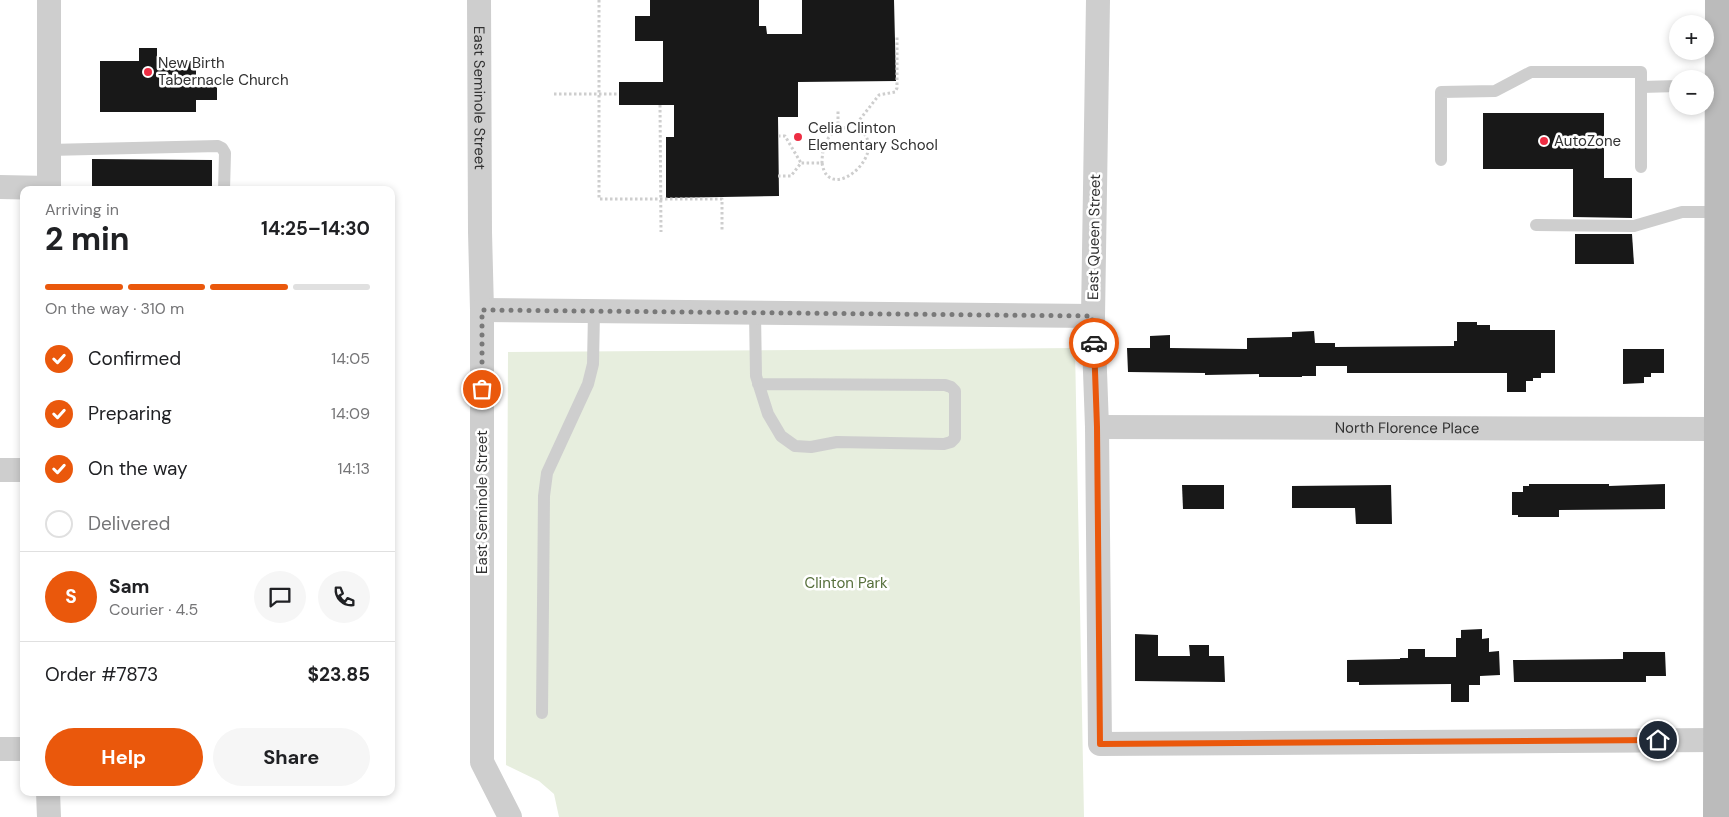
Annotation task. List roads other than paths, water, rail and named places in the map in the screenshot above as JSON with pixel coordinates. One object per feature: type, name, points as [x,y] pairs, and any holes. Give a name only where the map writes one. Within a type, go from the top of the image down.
[{"type":"main road","points":[[1713,70],[1719,0]]},
{"type":"main road","points":[[1714,92],[1724,130],[1718,212],[1723,292],[1717,428],[1723,586],[1721,805]]},
{"type":"street","points":[[49,0],[49,186]]},
{"type":"street","name":"East Seminole Street","points":[[479,0],[482,310],[482,762],[510,817]]},
{"type":"street","name":"East Queen Street","points":[[1098,0],[1092,316],[1097,427],[1100,744],[1721,726]]},
{"type":"street","points":[[0,187],[20,188]]},
{"type":"street","points":[[482,310],[1092,316]]},
{"type":"street","name":"North Florence Place","points":[[1097,427],[1717,428]]},
{"type":"street","points":[[0,470],[20,470]]},
{"type":"street","points":[[0,749],[20,749]]},
{"type":"street","points":[[48,796],[49,817]]},
{"type":"lane","points":[[1441,160],[1441,92],[1496,90],[1531,72],[1641,72],[1641,167]]},
{"type":"lane","points":[[1641,87],[1669,86]]},
{"type":"lane","points":[[49,150],[218,146],[225,153],[224,186]]},
{"type":"lane","points":[[1536,225],[1634,226],[1682,212],[1718,212]]},
{"type":"lane","points":[[542,713],[544,496],[547,473],[588,384],[593,364],[594,312]]},
{"type":"lane","points":[[755,313],[756,376],[758,384],[768,414],[781,436],[795,446],[811,447],[837,442],[944,444],[951,442],[955,438],[955,391],[945,385],[758,384]]},
{"type":"place","name":"New Birth Tabernacle Church","points":[[148,72]]},
{"type":"place","name":"Celia Clinton Elementary School","points":[[798,137]]},
{"type":"place","name":"AutoZone","points":[[1544,141]]},
{"type":"park label","name":"Clinton Park","points":[[846,583]]}]
